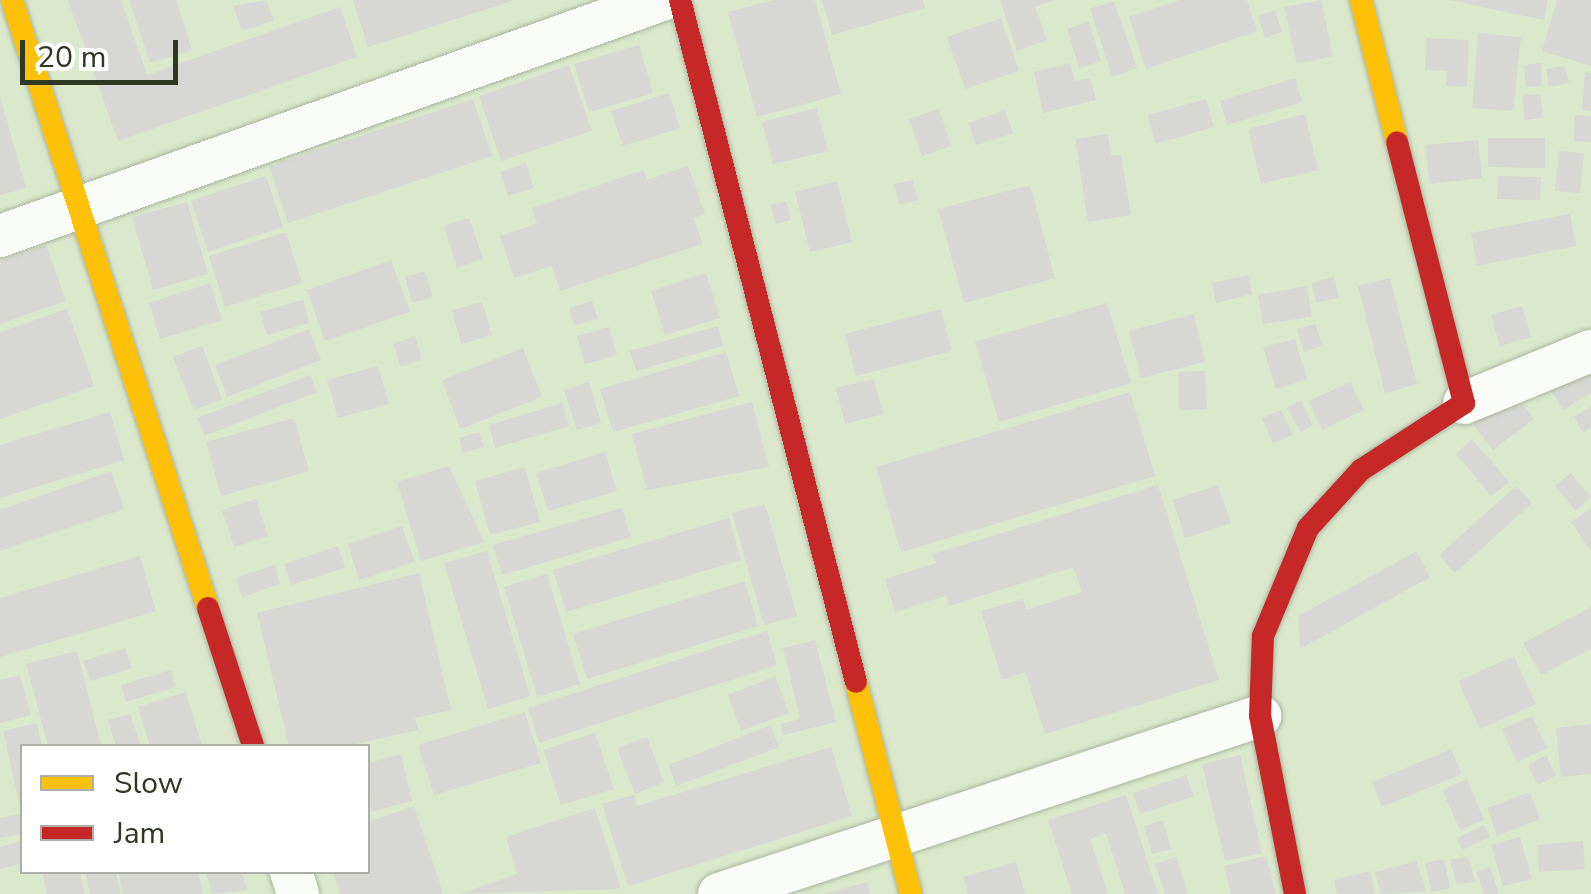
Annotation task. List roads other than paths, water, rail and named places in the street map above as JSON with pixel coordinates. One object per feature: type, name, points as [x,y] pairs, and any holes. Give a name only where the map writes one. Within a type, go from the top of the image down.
[{"type":"street","points":[[12,0],[252,744]]},
{"type":"street","points":[[0,236],[662,0]]},
{"type":"street","points":[[680,0],[911,894]]},
{"type":"street","points":[[1361,0],[1464,403]]},
{"type":"street","points":[[1295,894],[1260,716],[1263,636],[1308,528],[1362,470],[1464,403],[1591,350]]},
{"type":"street","points":[[719,894],[1260,716]]}]
